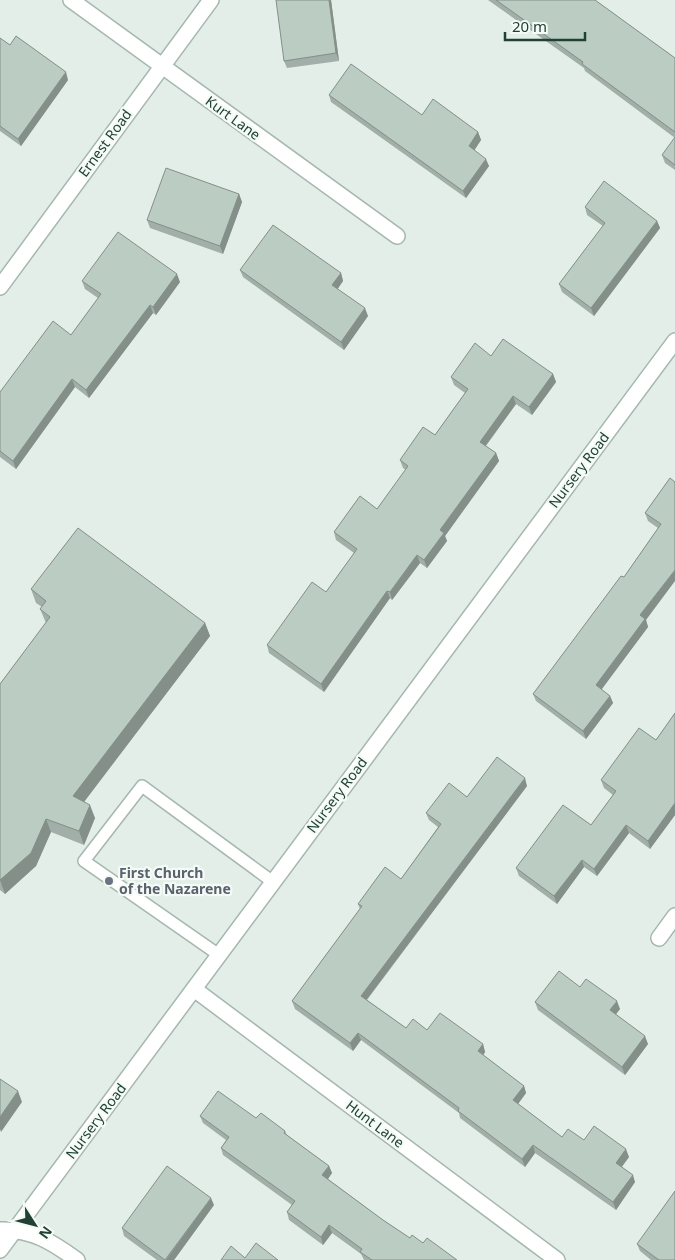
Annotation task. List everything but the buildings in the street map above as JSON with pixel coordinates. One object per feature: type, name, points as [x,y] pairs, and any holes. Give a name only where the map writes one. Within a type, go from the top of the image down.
[{"type":"street","name":"Kurt Lane","points":[[70,0],[397,236]]},
{"type":"street","name":"Ernest Road","points":[[0,287],[212,0]]},
{"type":"street","name":"Nursery Road","points":[[0,1250],[8,1230],[194,989],[675,340]]},
{"type":"street","points":[[659,938],[675,916]]},
{"type":"street","name":"Hunt Lane","points":[[194,989],[557,1260]]},
{"type":"street","points":[[8,1230],[49,1240],[77,1260]]},
{"type":"lane","points":[[218,955],[84,860],[142,786],[273,882]]},
{"type":"place","name":"First Church of the Nazarene","points":[[109,881]]}]
